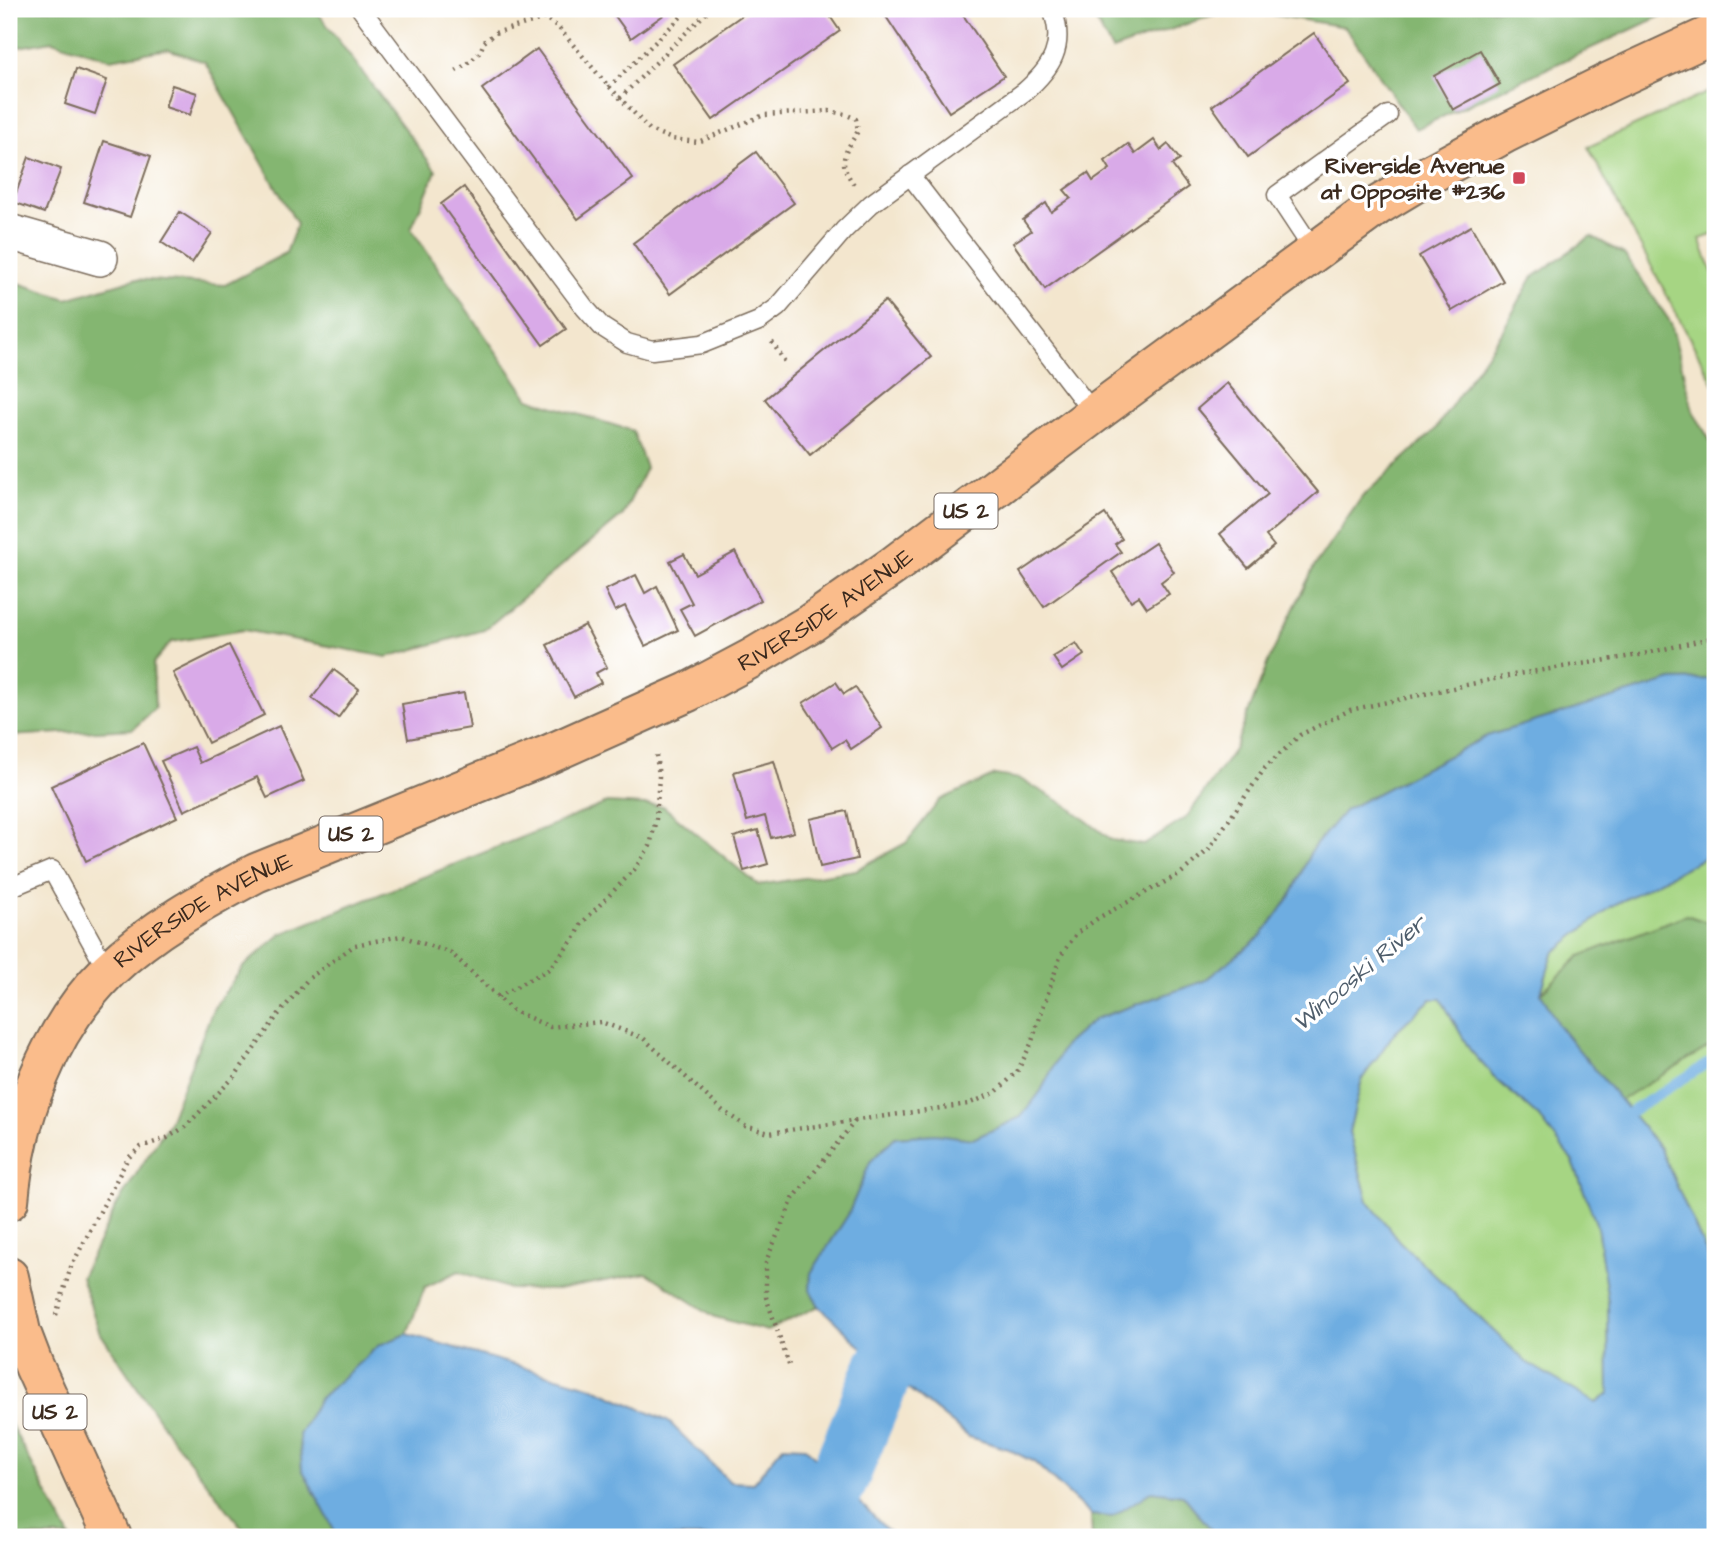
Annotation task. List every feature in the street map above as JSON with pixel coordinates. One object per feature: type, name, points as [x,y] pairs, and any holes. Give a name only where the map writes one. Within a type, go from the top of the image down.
[{"type":"main road","name":"RIVERSIDE AVENUE","points":[[9,1201],[22,1122],[48,1057],[65,1026],[108,972],[133,949],[168,925],[210,897],[256,873],[547,755],[688,692],[752,658],[828,612],[893,566],[1377,206],[1432,173],[1611,81],[1715,33]]},
{"type":"main road","name":"US 2","points":[[9,1277],[17,1319],[30,1355],[112,1537]]},
{"type":"street","points":[[9,232],[100,258]]},
{"type":"lane","points":[[361,9],[585,308],[602,327],[652,350],[702,344],[759,321],[778,307],[844,230],[871,204],[1042,77],[1053,58],[1059,38],[1052,9]]},
{"type":"lane","points":[[1314,251],[1277,195],[1388,114]]},
{"type":"lane","points":[[910,176],[1094,414]]},
{"type":"lane","points":[[9,888],[52,870],[108,972]]},
{"type":"path","points":[[609,87],[689,9]]},
{"type":"path","points":[[620,98],[710,9]]},
{"type":"path","points":[[456,71],[470,62],[480,52],[484,42],[495,33],[545,18],[558,27],[650,130],[672,139],[698,142],[764,116],[829,111],[856,119],[858,131],[844,154],[843,167],[856,187]]},
{"type":"path","points":[[55,1315],[71,1267],[128,1158],[141,1147],[167,1138],[185,1127],[235,1076],[278,1015],[308,979],[355,945],[401,936],[451,953],[512,1010],[550,1027],[601,1022],[643,1038],[722,1110],[745,1126],[769,1133],[968,1104],[995,1093],[1017,1072],[1031,1044],[1060,957],[1076,934],[1098,918],[1180,874],[1208,850],[1265,768],[1300,735],[1350,710],[1518,674],[1639,655],[1715,637]]},
{"type":"path","points":[[498,997],[548,969],[576,936],[582,923],[639,862],[650,846],[656,819],[659,776],[656,755]]},
{"type":"path","points":[[789,1365],[766,1297],[766,1261],[793,1199],[855,1120]]},
{"type":"green space","points":[[9,9],[315,9],[436,171],[411,229],[529,399],[633,431],[646,468],[623,515],[484,630],[387,657],[243,630],[171,642],[153,663],[155,708],[133,729],[9,736],[9,280],[67,299],[134,279],[225,285],[286,253],[297,224],[205,62],[168,49],[110,59],[52,41],[19,47],[9,43]]},
{"type":"green space","points":[[1089,9],[1230,9],[1112,50]]},
{"type":"green space","points":[[1239,9],[1676,9],[1416,129],[1345,27]]},
{"type":"green space","points":[[1715,89],[1715,234],[1700,239],[1715,279],[1715,386],[1588,147]]},
{"type":"green space","points":[[1591,236],[1624,254],[1671,323],[1693,411],[1715,449],[1715,679],[1672,680],[1487,736],[1345,810],[1312,849],[1291,896],[1261,936],[1204,981],[1095,1019],[1064,1046],[1041,1091],[1021,1117],[973,1139],[935,1134],[895,1137],[870,1162],[848,1215],[811,1273],[810,1290],[819,1306],[767,1331],[715,1317],[647,1273],[557,1290],[510,1289],[459,1271],[425,1287],[407,1334],[379,1345],[319,1399],[299,1435],[302,1469],[338,1537],[247,1537],[168,1433],[99,1331],[81,1277],[118,1203],[168,1124],[213,1009],[243,967],[281,934],[607,803],[663,806],[758,885],[856,870],[906,843],[940,800],[995,775],[1020,779],[1066,805],[1112,840],[1144,845],[1186,818],[1234,750],[1268,662],[1314,567],[1362,497],[1434,431],[1502,332],[1532,278]]},
{"type":"green space","points":[[1715,852],[1715,925],[1686,915],[1580,956],[1541,993],[1553,953],[1612,906]]},
{"type":"green space","points":[[1686,915],[1715,925],[1715,1043],[1619,1101],[1558,1025],[1541,993],[1580,956]]},
{"type":"green space","points":[[1431,999],[1441,999],[1470,1050],[1496,1079],[1540,1118],[1573,1162],[1597,1226],[1608,1301],[1609,1394],[1596,1403],[1526,1362],[1399,1241],[1368,1201],[1349,1132],[1362,1079],[1395,1032]]},
{"type":"green space","points":[[1715,1043],[1715,1272],[1660,1148],[1619,1101]]},
{"type":"green space","points":[[9,1421],[70,1537],[9,1537]]},
{"type":"green space","points":[[1152,1491],[1183,1495],[1210,1528],[1214,1537],[1092,1537],[1091,1515],[1112,1517]]},
{"type":"water","name":"Winooski River","points":[[1715,679],[1715,852],[1612,906],[1553,953],[1541,993],[1558,1025],[1660,1148],[1715,1272],[1715,1537],[1214,1537],[1210,1528],[1183,1495],[1152,1491],[1112,1517],[1091,1515],[1034,1462],[1008,1449],[969,1437],[884,1369],[819,1306],[810,1290],[811,1273],[848,1215],[870,1162],[895,1137],[935,1134],[973,1139],[1021,1117],[1041,1091],[1064,1046],[1095,1019],[1204,981],[1261,936],[1291,896],[1312,849],[1345,810],[1487,736],[1672,680]],"holes":[[[1431,999],[1441,999],[1470,1050],[1496,1079],[1540,1118],[1573,1162],[1597,1226],[1608,1301],[1609,1394],[1596,1403],[1526,1362],[1399,1241],[1368,1201],[1349,1132],[1362,1079],[1395,1032]]]},
{"type":"water","points":[[407,1334],[592,1387],[668,1421],[730,1482],[753,1483],[783,1446],[805,1447],[894,1537],[338,1537],[302,1469],[299,1435],[319,1399],[379,1345]]},
{"type":"building","points":[[610,9],[672,9],[631,38]]},
{"type":"building","points":[[751,9],[825,9],[840,31],[713,120],[673,64]]},
{"type":"building","points":[[881,9],[959,9],[1004,76],[949,112]]},
{"type":"building","points":[[1314,33],[1350,84],[1248,157],[1212,106]]},
{"type":"building","points":[[537,49],[633,179],[578,219],[482,89]]},
{"type":"building","points":[[1480,50],[1500,84],[1453,110],[1434,76]]},
{"type":"building","points":[[76,69],[107,80],[95,114],[65,104]]},
{"type":"building","points":[[172,85],[197,93],[190,115],[165,107]]},
{"type":"building","points":[[1154,140],[1161,150],[1168,144],[1180,160],[1172,165],[1188,187],[1045,289],[1013,243],[1031,231],[1023,220],[1046,203],[1051,212],[1071,198],[1064,190],[1088,173],[1093,181],[1110,169],[1105,161],[1128,144],[1135,154]]},
{"type":"building","points":[[104,141],[151,156],[130,217],[84,202]]},
{"type":"building","points":[[756,152],[794,203],[670,294],[633,243]]},
{"type":"building","points":[[29,157],[61,169],[44,213],[13,202]]},
{"type":"building","points":[[464,187],[566,329],[543,345],[441,204]]},
{"type":"building","points":[[180,212],[212,233],[192,263],[161,242]]},
{"type":"building","points":[[1471,226],[1503,281],[1452,311],[1419,256]]},
{"type":"building","points":[[885,301],[931,357],[810,455],[765,399]]},
{"type":"building","points":[[1227,383],[1318,492],[1266,536],[1274,546],[1248,568],[1220,534],[1268,494],[1197,409]]},
{"type":"building","points":[[1105,514],[1122,539],[1115,544],[1121,552],[1044,607],[1020,572]]},
{"type":"building","points":[[1155,543],[1174,572],[1161,582],[1169,594],[1147,608],[1139,596],[1131,601],[1112,572]]},
{"type":"building","points":[[735,552],[761,600],[695,636],[680,609],[692,603],[670,561],[684,554],[695,574]]},
{"type":"building","points":[[636,575],[645,593],[657,586],[678,630],[645,646],[625,606],[615,611],[605,590]]},
{"type":"building","points":[[585,625],[607,667],[596,673],[601,683],[574,697],[547,645]]},
{"type":"building","points":[[1076,643],[1084,655],[1062,670],[1053,657]]},
{"type":"building","points":[[229,645],[264,715],[208,743],[173,673]]},
{"type":"building","points":[[334,670],[359,689],[338,718],[312,698]]},
{"type":"building","points":[[836,682],[844,694],[855,687],[882,728],[851,749],[845,740],[832,748],[803,703]]},
{"type":"building","points":[[464,693],[470,728],[408,739],[402,704]]},
{"type":"building","points":[[279,726],[304,781],[267,798],[257,777],[184,811],[161,761],[193,747],[200,763]]},
{"type":"building","points":[[143,743],[177,817],[86,861],[51,786]]},
{"type":"building","points":[[774,761],[794,832],[771,838],[765,816],[747,821],[734,772]]},
{"type":"building","points":[[847,811],[857,859],[820,867],[810,819]]},
{"type":"building","points":[[758,830],[768,864],[744,871],[734,837]]},
{"type":"waterway","points":[[1619,1119],[1715,1059]]},
{"type":"waterway","points":[[798,1537],[838,1480],[884,1369],[912,1328],[937,1307]]},
{"type":"place","name":"Riverside Avenue at Opposite #236","points":[[1519,178]]}]
